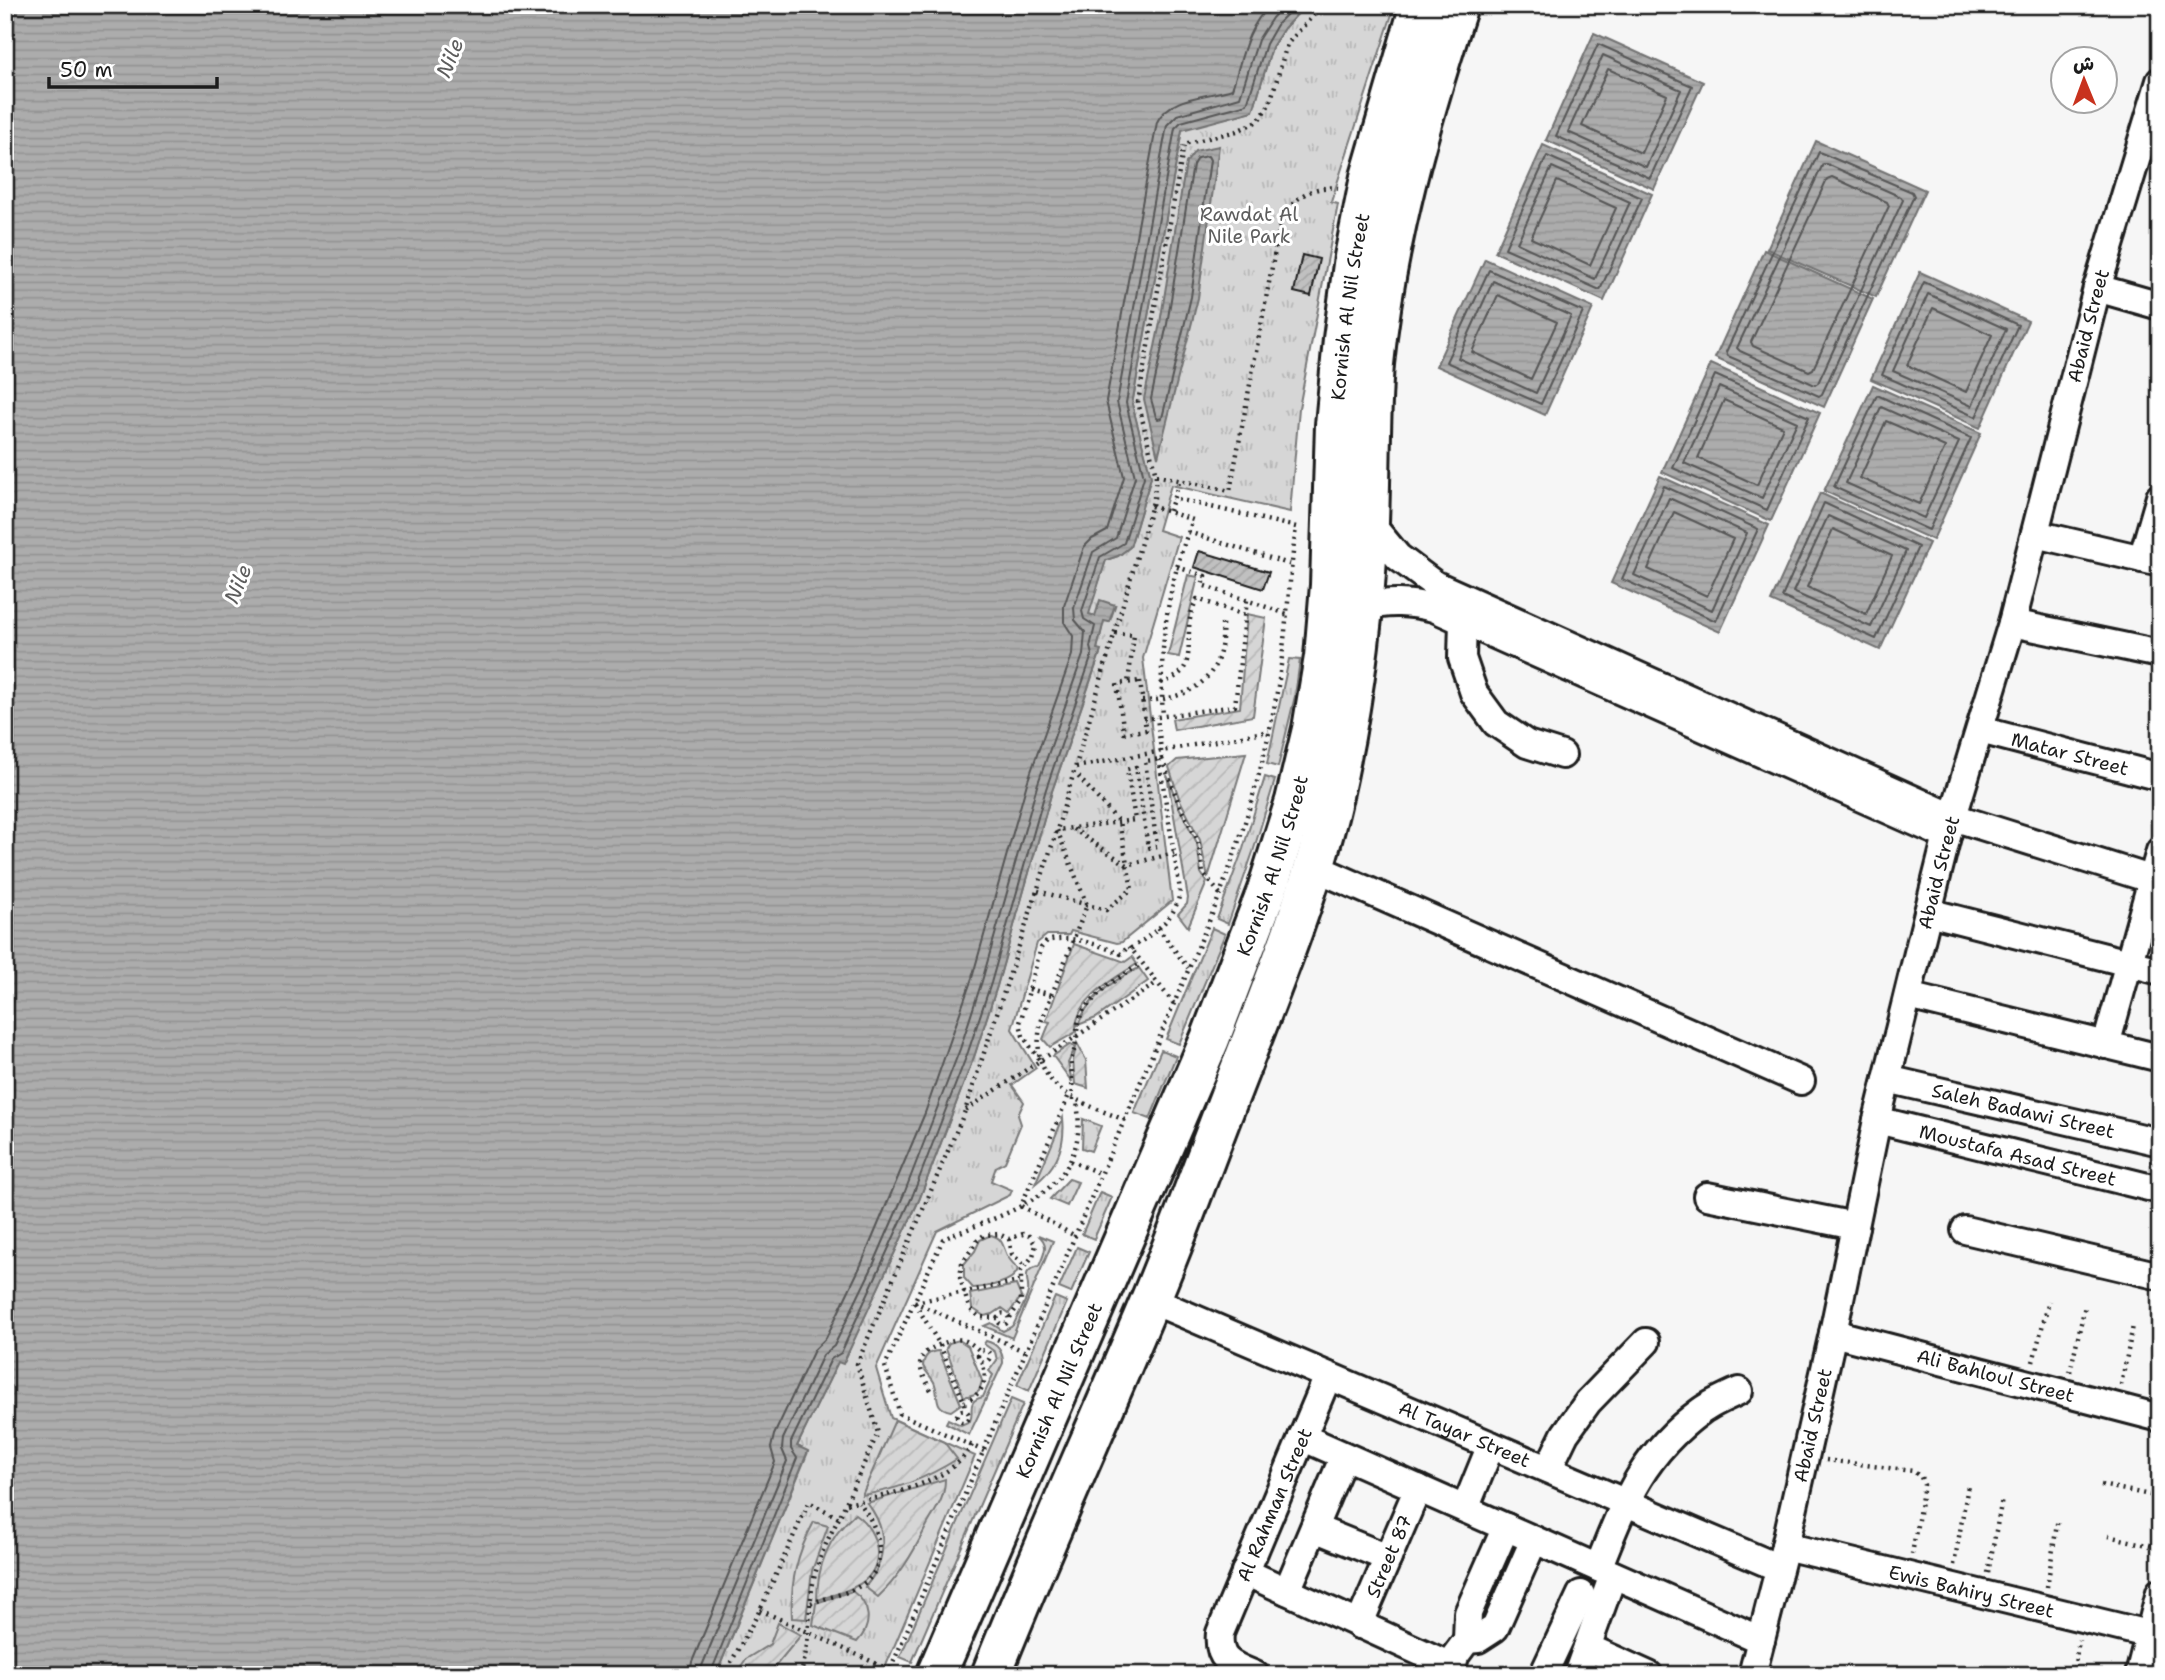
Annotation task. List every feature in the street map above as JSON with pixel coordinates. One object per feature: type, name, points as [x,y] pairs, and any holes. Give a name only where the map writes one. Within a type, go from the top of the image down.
[{"type":"highway","name":"Kornish Al Nil Street","points":[[936,1675],[1210,1039],[1267,890],[1295,801],[1312,729],[1324,657],[1331,561],[1335,425],[1354,257],[1370,177],[1420,5]]},
{"type":"highway","name":"Kornish Al Nil Street","points":[[991,1675],[1151,1300],[1314,867],[1332,803],[1356,672],[1364,607],[1374,363],[1394,230],[1420,126],[1458,5]]},
{"type":"highway","points":[[974,1589],[975,1602],[982,1613],[993,1618],[1006,1618],[1017,1611]]},
{"type":"street","name":"Abaid Street","points":[[1752,1675],[1833,1333],[1877,1120],[1950,826],[2012,623],[2096,288],[2160,81]]},
{"type":"street","points":[[2096,288],[2160,306]]},
{"type":"street","points":[[2035,534],[2151,561],[2160,497]]},
{"type":"street","points":[[1369,522],[1398,557],[1434,584],[1950,826]]},
{"type":"street","points":[[1364,607],[1387,602],[1410,602],[1434,608],[1950,826],[2156,880]]},
{"type":"street","points":[[1463,620],[1462,658],[1474,693],[1496,723],[1527,744],[1562,755]]},
{"type":"street","points":[[2012,623],[2160,654]]},
{"type":"street","name":"Matar Street","points":[[1980,730],[2160,777]]},
{"type":"street","points":[[2106,1045],[2127,963],[2156,880],[2160,851]]},
{"type":"street","points":[[1314,867],[1801,1081]]},
{"type":"street","points":[[1928,912],[2160,971]]},
{"type":"street","points":[[1908,996],[2160,1058]]},
{"type":"street","name":"Saleh Badawi Street","points":[[1887,1079],[2160,1142]]},
{"type":"street","name":"Moustafa Asad Street","points":[[1877,1120],[2160,1190]]},
{"type":"street","points":[[1707,1196],[1855,1226]]},
{"type":"street","points":[[1965,1230],[2160,1276]]},
{"type":"street","name":"Al Tayar Street","points":[[1151,1300],[1625,1502],[1782,1557]]},
{"type":"street","name":"Ali Bahloul Street","points":[[1833,1333],[2160,1418]]},
{"type":"street","points":[[1548,1469],[1565,1434],[1588,1402],[1646,1342]]},
{"type":"street","name":"Al Rahman Street","points":[[1255,1675],[1224,1658],[1219,1646],[1220,1633],[1328,1376]]},
{"type":"street","points":[[1577,1675],[1587,1647],[1625,1502],[1644,1466],[1671,1435],[1703,1410],[1739,1391]]},
{"type":"street","points":[[1302,1437],[1761,1640]]},
{"type":"street","points":[[1465,1509],[1491,1446]]},
{"type":"street","points":[[1287,1591],[1344,1456]]},
{"type":"street","name":"Street 87","points":[[1359,1625],[1418,1488]]},
{"type":"street","points":[[1467,1640],[1468,1613],[1506,1527]]},
{"type":"street","points":[[1314,1528],[1388,1558]]},
{"type":"street","points":[[1245,1573],[1451,1670],[1460,1647],[1467,1640],[1478,1639],[1495,1628],[1534,1540]]},
{"type":"street","name":"Ewis Bahiry Street","points":[[1782,1557],[1908,1576],[2154,1636]]},
{"type":"street","points":[[2139,1675],[2154,1636],[2160,1592]]},
{"type":"street","points":[[1543,1675],[1581,1594]]},
{"type":"street","points":[[1587,1647],[1649,1675]]},
{"type":"path","points":[[800,1675],[809,1632],[816,1571],[878,1433],[857,1364],[965,1111],[1057,830],[1151,506],[1156,475],[1138,402],[1184,144],[1237,131],[1258,121],[1270,103],[1287,44],[1323,5]]},
{"type":"path","points":[[1156,475],[1230,491],[1280,224],[1292,203],[1301,195],[1323,187],[1335,187]]},
{"type":"path","points":[[1169,511],[1180,480]]},
{"type":"path","points":[[889,1672],[1220,894],[1245,824],[1269,731],[1277,692],[1296,527],[1173,498]]},
{"type":"path","points":[[1151,506],[1194,520],[1177,566],[1165,625],[1161,683],[1163,716]]},
{"type":"path","points":[[1188,532],[1292,565]]},
{"type":"path","points":[[1177,566],[1205,576],[1202,585],[1287,614]]},
{"type":"path","points":[[1161,683],[1177,676],[1188,662],[1189,622],[1197,599],[1245,615]]},
{"type":"path","points":[[1144,719],[1235,706],[1247,600]]},
{"type":"path","points":[[1142,701],[1162,700],[1188,692],[1200,685],[1209,675],[1221,650],[1222,623]]},
{"type":"path","points":[[1115,633],[1133,635],[1128,683]]},
{"type":"path","points":[[1140,681],[1146,730],[1124,733],[1117,684],[1128,683],[1140,681]]},
{"type":"path","points":[[1131,950],[1172,916],[1179,899],[1157,717]]},
{"type":"path","points":[[1075,770],[1269,731]]},
{"type":"path","points":[[1160,759],[1180,807],[1198,840],[1203,873],[1220,894]]},
{"type":"path","points":[[1057,830],[1135,820],[1127,769],[1136,767],[1148,848],[1157,846],[1145,761],[1160,759]]},
{"type":"path","points":[[1038,891],[1106,910],[1132,889],[1119,822],[1075,770]]},
{"type":"path","points":[[1072,828],[1127,865],[1174,853]]},
{"type":"path","points":[[1040,1060],[1038,1034],[1087,905],[1057,830]]},
{"type":"path","points":[[1158,928],[1189,969]]},
{"type":"path","points":[[1125,1120],[1073,1099],[1053,1083],[1023,1036],[1021,1017],[1044,944],[1051,940],[1073,940],[1121,954],[1129,946],[1174,1004]]},
{"type":"path","points":[[984,1451],[900,1414],[885,1366],[943,1239],[1021,1206],[1057,1182],[1070,1161],[1079,1132],[1073,1099],[1071,1059],[1079,1017],[1095,996],[1142,963]]},
{"type":"path","points":[[965,1111],[1158,982]]},
{"type":"path","points":[[1030,989],[1052,995]]},
{"type":"path","points":[[1021,1206],[1073,1099]]},
{"type":"path","points":[[1070,1161],[1102,1174]]},
{"type":"path","points":[[1021,1206],[1075,1236]]},
{"type":"path","points":[[994,1233],[1009,1238],[1023,1234],[1033,1240],[1035,1251],[1024,1265],[1020,1281],[1021,1301],[1007,1323],[1003,1324],[998,1318],[985,1319],[974,1313],[967,1302],[960,1270],[977,1241],[984,1235],[994,1233]]},
{"type":"path","points":[[1009,1238],[1012,1254],[1024,1265]]},
{"type":"path","points":[[914,1302],[1020,1281]]},
{"type":"path","points":[[2027,1384],[2049,1301]]},
{"type":"path","points":[[914,1302],[940,1345],[965,1410]]},
{"type":"path","points":[[914,1302],[1026,1352]]},
{"type":"path","points":[[2065,1393],[2085,1307]]},
{"type":"path","points":[[2117,1406],[2133,1326]]},
{"type":"path","points":[[931,1390],[922,1374],[920,1361],[928,1349],[949,1340],[962,1339],[990,1355],[986,1362],[982,1362]]},
{"type":"path","points":[[964,1402],[972,1399],[983,1387],[985,1370],[977,1358],[980,1351]]},
{"type":"path","points":[[846,1505],[905,1489],[944,1474],[961,1461],[972,1445]]},
{"type":"path","points":[[1805,1457],[1913,1471],[1921,1476],[1924,1485],[1908,1576]]},
{"type":"path","points":[[2101,1485],[2160,1497]]},
{"type":"path","points":[[1950,1586],[1968,1486]]},
{"type":"path","points":[[1984,1594],[2002,1499]]},
{"type":"path","points":[[724,1675],[760,1610],[809,1502],[839,1518]]},
{"type":"path","points":[[811,1603],[862,1585],[875,1570],[879,1551],[877,1533],[859,1502]]},
{"type":"path","points":[[2043,1609],[2058,1518]]},
{"type":"path","points":[[2108,1536],[2160,1548]]},
{"type":"path","points":[[760,1610],[883,1666],[889,1672],[901,1675]]},
{"type":"path","points":[[2073,1675],[2083,1619]]},
{"type":"path","points":[[879,1675],[883,1666]]},
{"type":"green space","name":"Rawdat Al Nile Park","points":[[1306,5],[1395,5],[1331,202],[1338,204],[1299,408],[1290,512],[1171,485],[1158,530],[1179,537],[1143,658],[1172,901],[1122,942],[1071,931],[1069,935],[1047,935],[1037,943],[1012,1029],[1036,1068],[1012,1085],[1024,1102],[1018,1115],[1021,1124],[1005,1162],[996,1167],[991,1181],[1012,1190],[1010,1195],[937,1231],[876,1368],[891,1418],[975,1456],[882,1675],[716,1675],[808,1452],[797,1446],[838,1361],[843,1363],[919,1200],[975,1054],[1052,791],[1101,651],[1097,649],[1104,620],[1110,621],[1115,606],[1095,616],[1088,614],[1106,560],[1118,556],[1130,547],[1151,477],[1132,405],[1182,129],[1253,111],[1272,47],[1284,28]]},
{"type":"green space","points":[[1188,575],[1198,577],[1179,657],[1168,655]]},
{"type":"green space","points":[[1247,614],[1266,618],[1253,716],[1174,730],[1172,719],[1240,708]]},
{"type":"green space","points":[[1289,659],[1300,660],[1295,696],[1278,767],[1267,764]]},
{"type":"green space","points":[[1246,753],[1208,878],[1200,840],[1179,798],[1169,767],[1177,760]]},
{"type":"green space","points":[[1167,775],[1197,843],[1201,873],[1207,882],[1188,927],[1178,914],[1187,904],[1188,898]]},
{"type":"green space","points":[[1265,777],[1275,780],[1228,924],[1217,919],[1243,849]]},
{"type":"green space","points":[[1212,928],[1225,934],[1179,1044],[1166,1039]]},
{"type":"green space","points":[[1074,944],[1125,962],[1132,957],[1137,964],[1117,976],[1088,1000],[1081,1010],[1076,1032],[1050,1047],[1043,1039],[1050,1022],[1046,1021]]},
{"type":"green space","points":[[1139,968],[1148,981],[1096,1018],[1078,1025],[1088,1006],[1102,991]]},
{"type":"green space","points":[[1077,1043],[1086,1060],[1088,1088],[1075,1084],[1073,1060]]},
{"type":"green space","points":[[1071,1044],[1075,1048],[1068,1063],[1072,1082],[1053,1056]]},
{"type":"green space","points":[[1161,1050],[1176,1056],[1150,1119],[1134,1113]]},
{"type":"green space","points":[[1063,1118],[1063,1138],[1058,1155],[1049,1170],[1035,1184]]},
{"type":"green space","points":[[1083,1119],[1101,1126],[1091,1151],[1082,1148]]},
{"type":"green space","points":[[1069,1179],[1078,1182],[1067,1206],[1050,1199]]},
{"type":"green space","points":[[1100,1192],[1112,1197],[1094,1239],[1082,1234]]},
{"type":"green space","points":[[991,1235],[1001,1241],[1008,1257],[1018,1269],[1006,1281],[973,1288],[964,1278],[964,1264],[980,1240]]},
{"type":"green space","points":[[1038,1235],[1053,1241],[1012,1338],[984,1326],[991,1323],[1003,1331],[1014,1324],[1027,1296],[1027,1273],[1039,1266],[1044,1253],[1044,1242]]},
{"type":"green space","points":[[1077,1247],[1089,1252],[1071,1293],[1059,1288]]},
{"type":"green space","points":[[1016,1285],[1021,1297],[1009,1313],[1002,1308],[984,1316],[972,1308],[970,1294]]},
{"type":"green space","points":[[1055,1297],[1067,1302],[1029,1391],[1017,1385]]},
{"type":"green space","points":[[959,1340],[968,1346],[982,1381],[979,1391],[964,1397],[946,1348],[949,1343]]},
{"type":"green space","points":[[986,1341],[999,1349],[1003,1363],[969,1435],[946,1423],[948,1419],[961,1425],[970,1421],[972,1404],[983,1397],[993,1375],[989,1371],[997,1360],[995,1352],[984,1344]]},
{"type":"green space","points":[[939,1351],[961,1404],[951,1411],[939,1404],[934,1382],[923,1366],[928,1355]]},
{"type":"green space","points":[[1011,1399],[1023,1404],[912,1662],[900,1657]]},
{"type":"green space","points":[[895,1420],[944,1442],[957,1459],[912,1482],[862,1495]]},
{"type":"green space","points":[[945,1479],[941,1500],[915,1548],[899,1574],[878,1597],[865,1587],[878,1567],[882,1545],[879,1524],[867,1503]]},
{"type":"green space","points":[[855,1514],[871,1531],[875,1541],[877,1552],[872,1572],[854,1587],[817,1600],[819,1575],[826,1552],[838,1532]]},
{"type":"green space","points":[[814,1522],[828,1526],[812,1571],[806,1619],[792,1618],[796,1568]]},
{"type":"green space","points":[[852,1591],[863,1602],[868,1615],[866,1629],[857,1642],[813,1625],[816,1603]]},
{"type":"green space","points":[[778,1623],[801,1635],[768,1675],[735,1675],[746,1659],[770,1644]]},
{"type":"water","name":"Nile","points":[[5,5],[1306,5],[1284,28],[1272,47],[1253,111],[1182,130],[1132,404],[1151,477],[1130,547],[1118,556],[1106,560],[1089,614],[1095,616],[1100,600],[1115,605],[1109,622],[1104,621],[1097,649],[1101,650],[1052,791],[975,1054],[919,1200],[843,1364],[838,1362],[797,1446],[808,1451],[716,1675],[5,1675]]},
{"type":"water","points":[[1594,33],[1703,82],[1654,189],[1546,140]]},
{"type":"water","points":[[1816,141],[1925,190],[1876,297],[1767,249]]},
{"type":"water","points":[[1543,145],[1652,194],[1604,301],[1495,252]]},
{"type":"water","points":[[1219,146],[1198,298],[1158,457],[1144,399],[1160,323],[1186,163],[1195,151]]},
{"type":"water","points":[[1764,250],[1873,299],[1824,407],[1715,358]]},
{"type":"water","points":[[1485,259],[1593,308],[1545,415],[1436,366]]},
{"type":"water","points":[[1920,272],[2028,321],[1980,428],[1871,379]]},
{"type":"water","points":[[1711,364],[1820,413],[1771,521],[1662,472]]},
{"type":"water","points":[[1873,385],[1981,433],[1933,540],[1824,491]]},
{"type":"water","points":[[1660,476],[1769,525],[1720,632],[1611,583]]},
{"type":"water","points":[[1820,493],[1929,543],[1880,650],[1771,601]]},
{"type":"building","points":[[1302,255],[1319,259],[1311,296],[1294,292]]},
{"type":"building","points":[[1199,551],[1269,572],[1263,589],[1194,567]]}]
